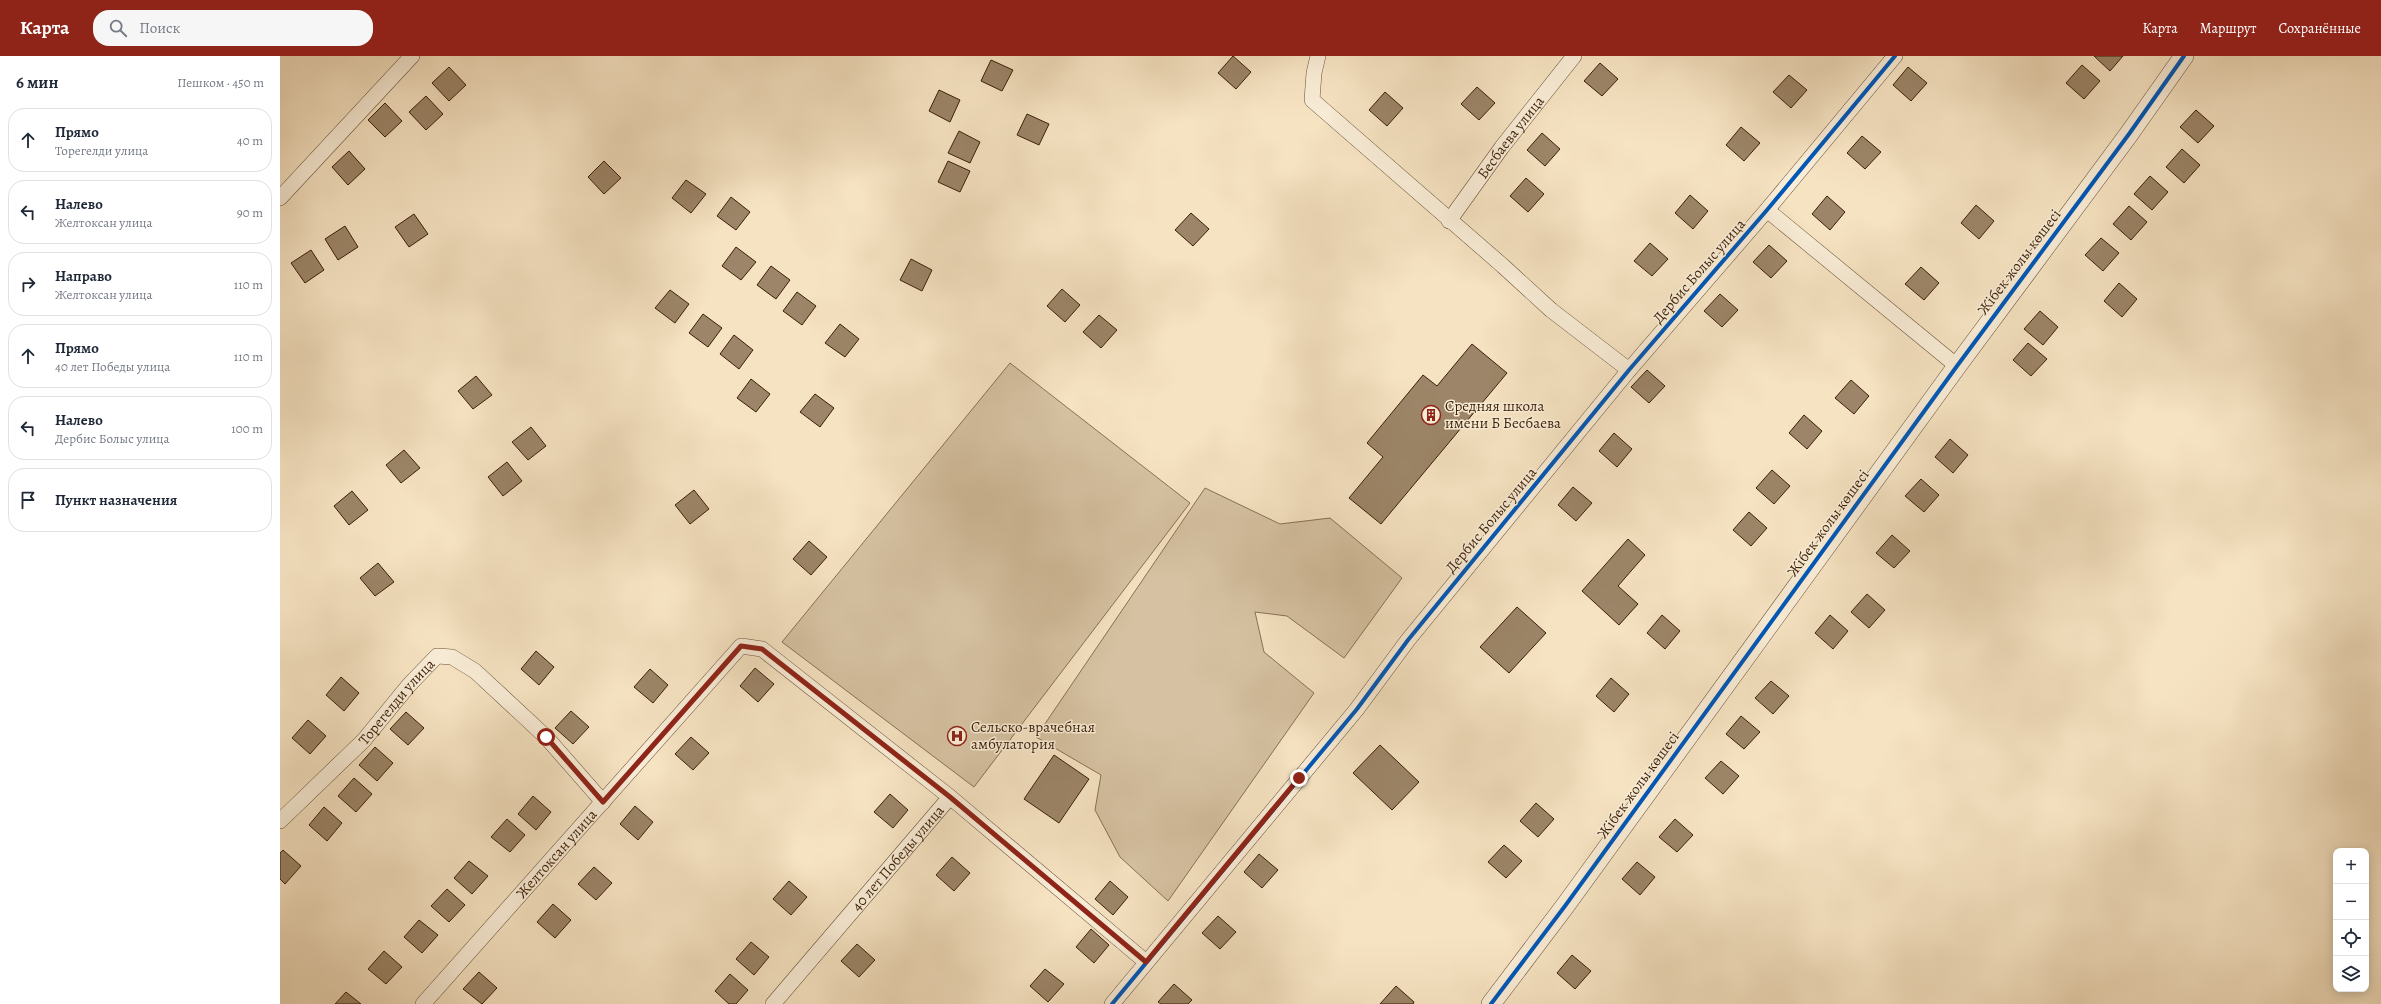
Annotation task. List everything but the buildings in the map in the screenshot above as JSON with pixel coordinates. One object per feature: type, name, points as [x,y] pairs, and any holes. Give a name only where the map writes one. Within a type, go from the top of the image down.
[{"type":"street","points":[[280,198],[412,56]]},
{"type":"street","points":[[1318,56],[1314,73],[1312,100],[1449,221],[1503,266],[1551,310],[1629,370]]},
{"type":"street","name":"Бесбаева улица","points":[[1449,221],[1502,147],[1574,56]]},
{"type":"street","name":"Дербис Болыс улица","points":[[1112,1004],[1356,709],[1408,640],[1629,370],[1767,210],[1895,56]]},
{"type":"street","name":"Жібек жолы көшесі","points":[[1491,1004],[1565,906],[1957,366],[2129,134],[2184,56]]},
{"type":"street","points":[[1767,210],[1957,366]]},
{"type":"street","name":"Желтоксан улица","points":[[422,1004],[741,646],[762,649],[950,797]]},
{"type":"street","name":"Торегелди улица","points":[[280,821],[364,740],[409,685],[437,656],[452,656],[475,671],[546,737],[603,802]]},
{"type":"street","name":"40 лет Победы улица","points":[[773,1004],[950,797],[1146,962]]},
{"type":"shaded area","points":[[1010,363],[1190,503],[974,787],[782,642]]},
{"type":"shaded area","points":[[1205,488],[1280,524],[1330,518],[1402,578],[1344,658],[1287,616],[1255,612],[1264,652],[1314,693],[1168,901],[1120,857],[1095,810],[1101,775],[1036,737]]},
{"type":"cycle path","points":[[1112,1004],[1357,709],[1408,640],[1629,370],[1767,210],[1895,56]]},
{"type":"cycle path","points":[[1491,1004],[1565,906],[1957,366],[2129,134],[2184,56]]},
{"type":"place","name":"Средняя школа имени Б Бесбаева","points":[[1431,415]]},
{"type":"place","name":"Сельско-врачебная амбулатория","points":[[957,736]]},
{"type":"route","points":[[546,737],[603,802],[741,646],[762,649],[950,797],[1146,962],[1299,778]]}]
